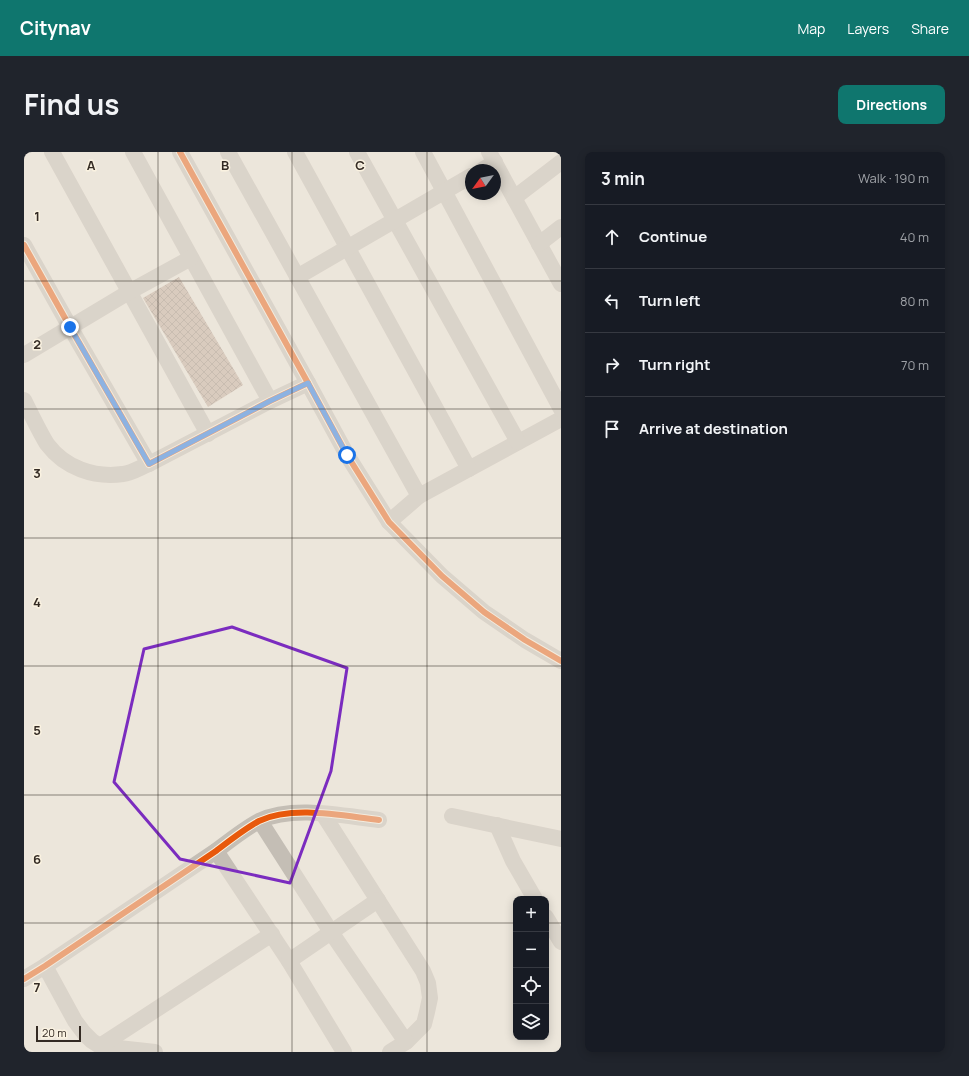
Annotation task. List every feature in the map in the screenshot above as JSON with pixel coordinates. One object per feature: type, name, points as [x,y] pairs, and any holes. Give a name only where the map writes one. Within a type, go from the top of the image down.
[{"type":"street","points":[[52,152],[208,434]]},
{"type":"street","points":[[133,152],[270,401]]},
{"type":"street","points":[[180,152],[347,455],[389,522],[442,576],[484,612],[525,640],[561,661]]},
{"type":"street","points":[[228,152],[418,496]]},
{"type":"street","points":[[295,152],[469,469]]},
{"type":"street","points":[[357,152],[518,442]]},
{"type":"street","points":[[423,152],[561,409]]},
{"type":"street","points":[[514,198],[561,162],[555,152]]},
{"type":"street","points":[[489,162],[514,198],[561,284]]},
{"type":"street","points":[[297,277],[465,180]]},
{"type":"street","points":[[539,244],[561,227]]},
{"type":"street","points":[[24,245],[149,464]]},
{"type":"street","points":[[24,355],[129,292],[191,258]]},
{"type":"street","points":[[24,400],[47,443],[59,457],[70,465],[86,472],[125,474],[149,464],[270,401],[308,383]]},
{"type":"street","points":[[389,522],[418,496],[561,419]]},
{"type":"street","points":[[24,979],[260,821],[297,812],[379,820]]},
{"type":"street","points":[[323,814],[423,971],[428,983],[430,998],[424,1024],[406,1042],[390,1052]]},
{"type":"street","points":[[452,816],[561,839]]},
{"type":"street","points":[[260,821],[331,932],[406,1042]]},
{"type":"street","points":[[497,825],[513,861],[533,896]]},
{"type":"street","points":[[216,851],[272,934],[344,1052]]},
{"type":"street","points":[[289,961],[378,900]]},
{"type":"street","points":[[549,922],[561,942]]},
{"type":"street","points":[[100,1046],[272,934]]},
{"type":"street","points":[[44,966],[75,1021],[92,1041],[100,1046],[155,1052]]},
{"type":"highlighted area","points":[[232,627],[347,668],[331,771],[290,883],[180,859],[114,782],[144,649]]},
{"type":"building","points":[[179,277],[243,385],[208,407],[143,298]]},
{"type":"cycle path","points":[[180,152],[347,455],[389,522],[442,576],[484,612],[525,640],[561,661]]},
{"type":"cycle path","points":[[24,245],[149,464],[270,401],[308,383]]},
{"type":"cycle path","points":[[24,979],[259,821],[272,816],[302,813],[334,814],[379,820]]},
{"type":"route","points":[[70,327],[149,464],[270,401],[308,383],[347,455]]}]
